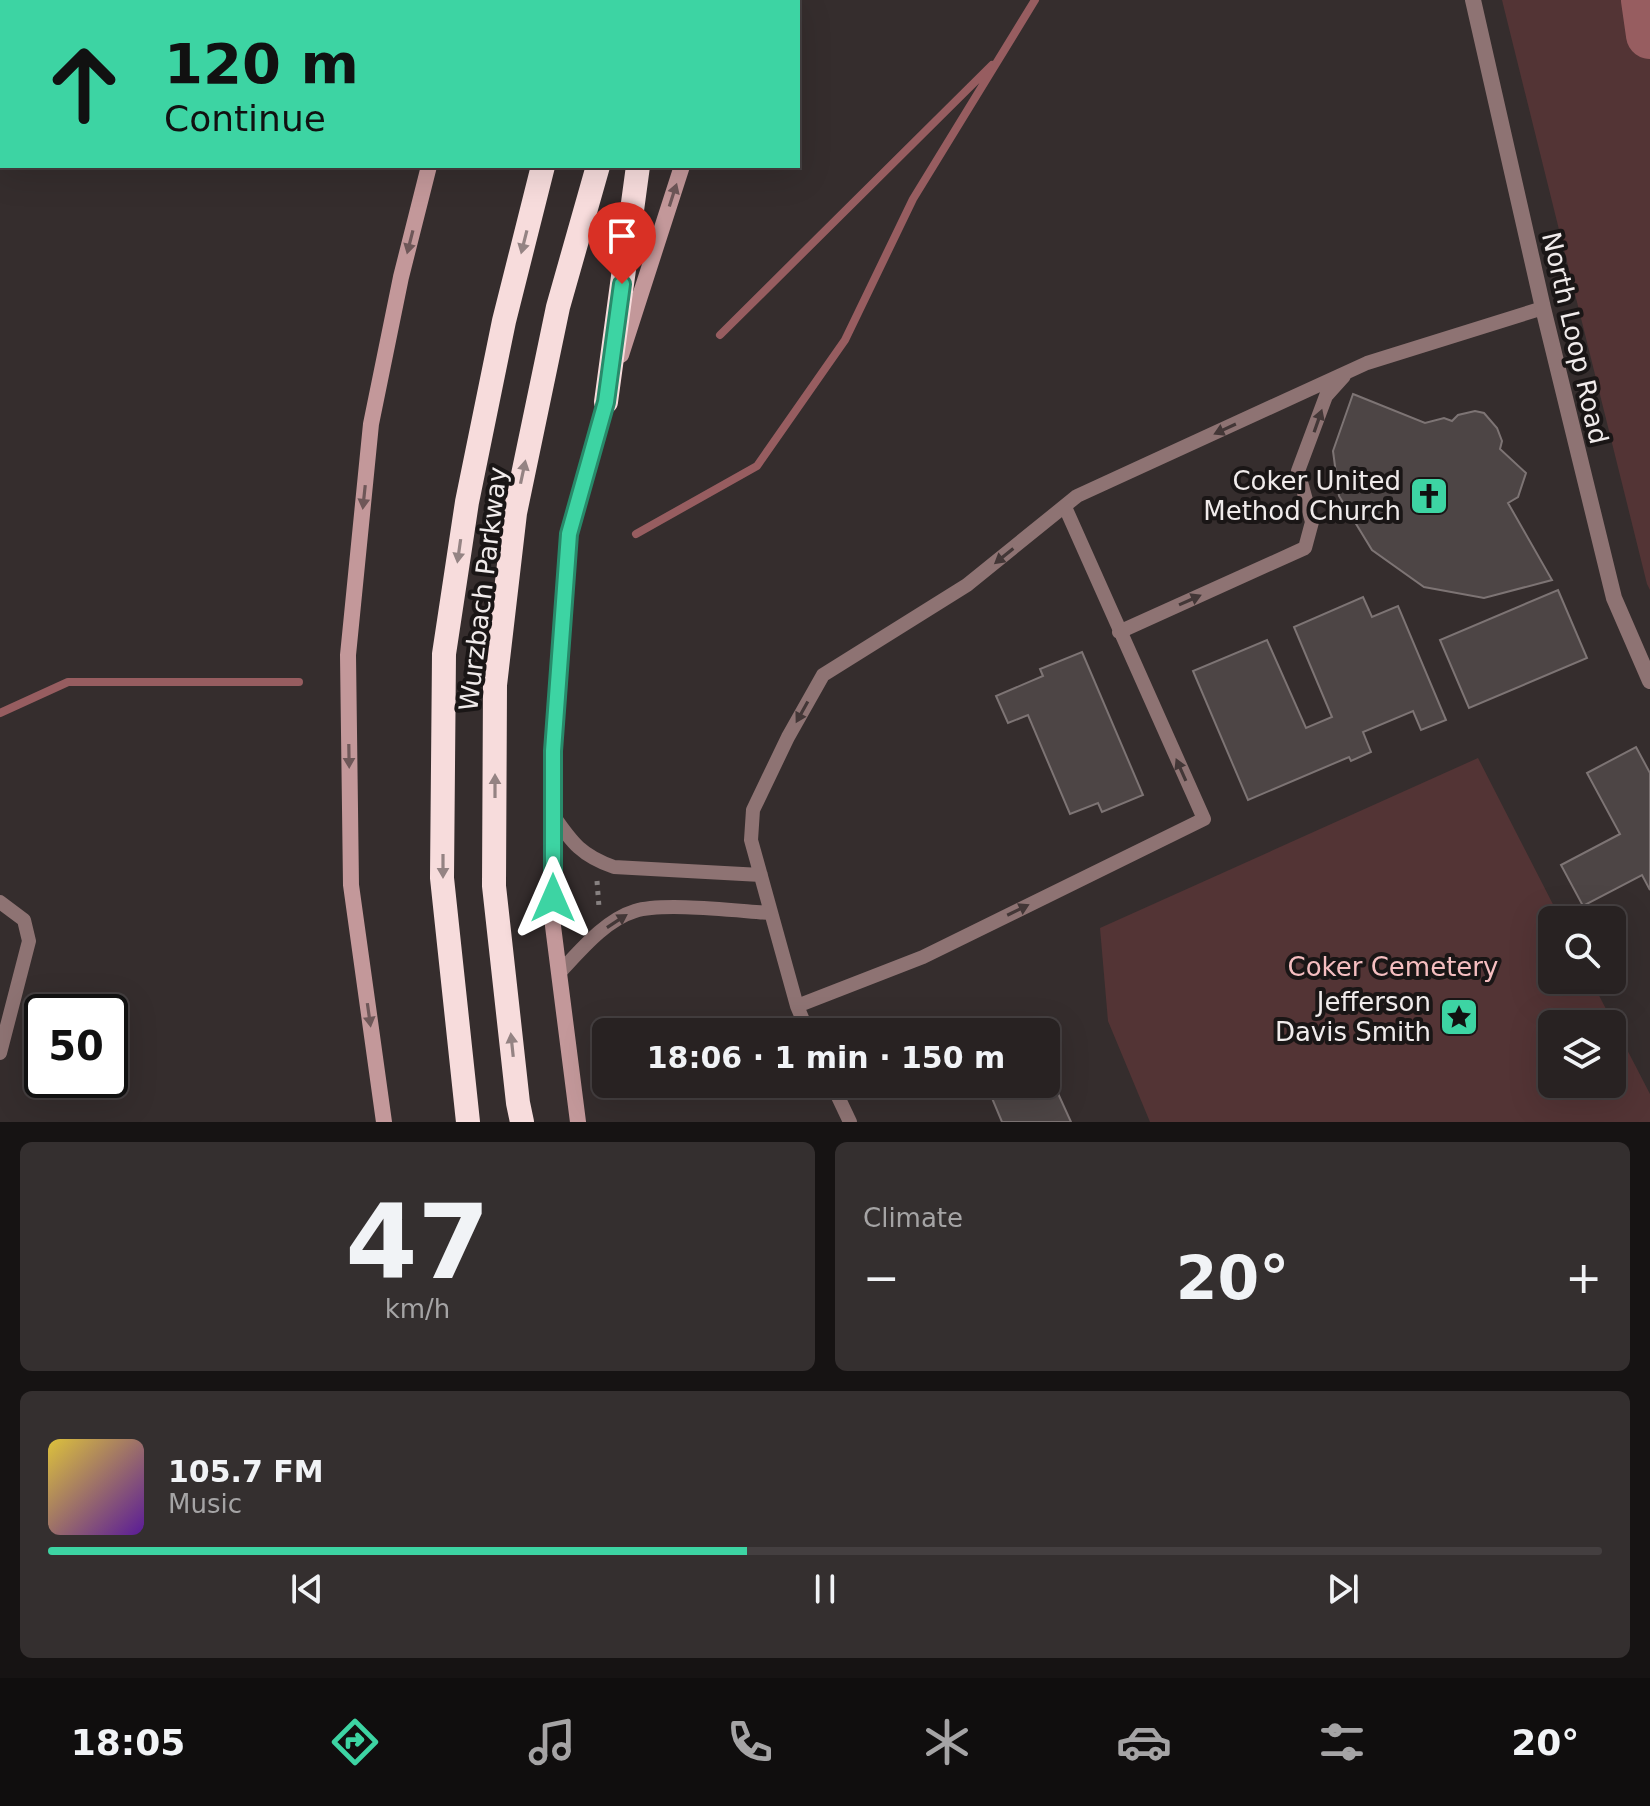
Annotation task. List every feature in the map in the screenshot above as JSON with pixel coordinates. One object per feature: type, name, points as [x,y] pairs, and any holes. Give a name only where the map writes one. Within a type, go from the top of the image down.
[{"type":"highway","name":"Wurzbach Parkway","points":[[468,1122],[442,878],[444,654],[467,502],[504,321],[542,168]]},
{"type":"highway","name":"Wurzbach Parkway","points":[[522,1122],[494,886],[495,685],[515,513],[558,307],[597,168]]},
{"type":"highway","points":[[606,402],[638,168]]},
{"type":"main road","points":[[384,1122],[351,885],[348,655],[371,424],[401,277],[428,168]]},
{"type":"main road","points":[[578,1122],[553,926],[553,751],[569,534],[606,402],[681,168]]},
{"type":"street","name":"North Loop Road","points":[[1473,0],[1543,308],[1614,598],[1650,681]]},
{"type":"lane","points":[[802,1018],[751,840],[753,810],[788,737],[823,675],[967,585],[1077,496],[1367,363],[1543,308]]},
{"type":"lane","points":[[1119,632],[1305,548],[1312,522],[1298,471],[1326,396],[1346,373]]},
{"type":"lane","points":[[797,1006],[948,944],[1204,819],[1065,507]]},
{"type":"lane","points":[[553,815],[579,850],[614,867],[761,875]]},
{"type":"lane","points":[[0,902],[24,920],[29,941],[0,1053]]},
{"type":"lane","points":[[559,973],[591,940],[634,911],[654,908],[771,913]]},
{"type":"lane","points":[[839,1098],[850,1122]]},
{"type":"path","points":[[596,874],[599,912]]},
{"type":"green space","points":[[1502,0],[1650,0],[1650,590],[1647,584]]},
{"type":"green space","name":"Coker Cemetery","points":[[1478,758],[1554,906],[1538,906],[1538,994],[1598,994],[1607,1010],[1538,1010],[1538,1098],[1626,1098],[1626,1048],[1650,1094],[1650,1122],[1150,1122],[1108,1021],[1100,928]]},
{"type":"building","name":"Coker United Method Church","points":[[1353,394],[1425,423],[1444,418],[1452,421],[1458,415],[1475,411],[1484,413],[1497,428],[1502,441],[1500,449],[1526,473],[1518,497],[1508,503],[1552,580],[1484,598],[1424,587],[1372,550],[1339,496],[1333,451]]},
{"type":"building","points":[[1558,590],[1587,658],[1469,708],[1440,640]]},
{"type":"building","points":[[1363,597],[1372,617],[1398,606],[1446,720],[1421,730],[1413,711],[1363,732],[1371,752],[1351,761],[1349,757],[1248,800],[1193,671],[1267,640],[1306,728],[1332,717],[1294,627]]},
{"type":"building","points":[[1082,652],[1143,795],[1102,812],[1098,803],[1070,814],[1028,715],[1008,723],[996,696],[1043,676],[1040,669]]},
{"type":"building","points":[[1636,747],[1650,773],[1650,890],[1642,875],[1583,906],[1561,865],[1620,834],[1587,773]]},
{"type":"building","points":[[992,1098],[1060,1098],[1071,1122],[1002,1122]]},
{"type":"waterway","points":[[636,534],[757,466],[845,340],[913,199],[1035,0]]},
{"type":"waterway","points":[[1645,0],[1650,35]]},
{"type":"waterway","points":[[720,335],[992,65]]},
{"type":"waterway","points":[[0,713],[68,682],[299,682]]},
{"type":"place","name":"Coker United Method Church","points":[[1429,496]]},
{"type":"place","name":"Jefferson Davis Smith","points":[[1459,1017]]},
{"type":"route","points":[[553,898],[553,751],[569,534],[606,402],[622,284]]}]
